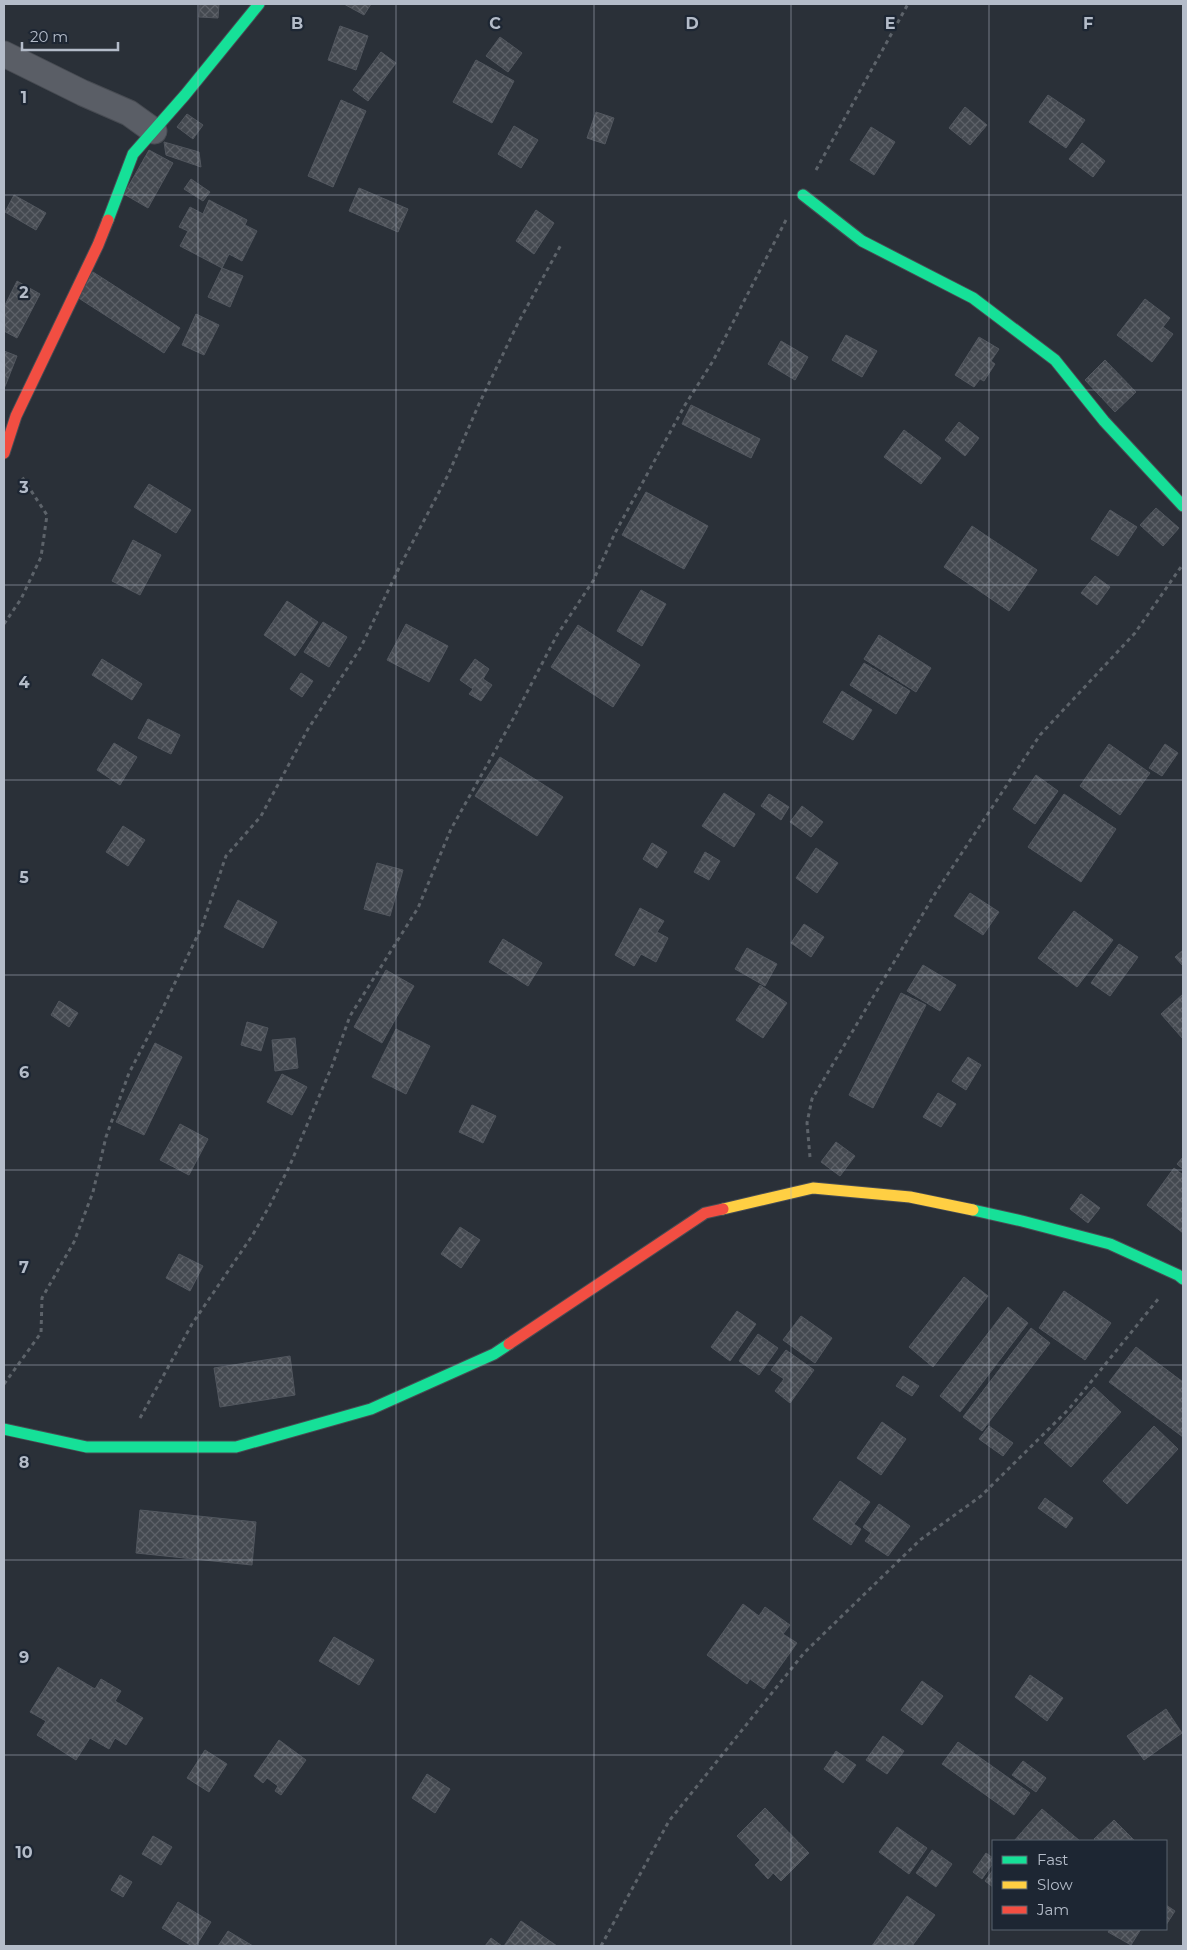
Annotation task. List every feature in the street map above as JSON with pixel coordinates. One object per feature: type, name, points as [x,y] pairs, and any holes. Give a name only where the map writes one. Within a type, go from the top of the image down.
[{"type":"street","points":[[4,452],[16,416],[98,245],[133,154],[185,95],[258,4]]},
{"type":"street","points":[[4,54],[83,93],[129,112],[154,131]]},
{"type":"street","points":[[803,195],[862,241],[973,298],[1055,360],[1104,420],[1183,506]]},
{"type":"street","points":[[4,1429],[87,1447],[236,1447],[371,1409],[494,1354],[705,1213],[813,1188],[910,1197],[1022,1221],[1110,1244],[1182,1275]]},
{"type":"path","points":[[132,1447],[135,1427],[192,1324],[252,1236],[270,1205],[290,1165],[332,1066],[350,1016],[418,908],[451,829],[513,719],[556,635],[593,581],[614,534],[685,405],[713,361],[787,218],[803,195],[908,4]]},
{"type":"path","points":[[4,1384],[41,1332],[42,1298],[74,1242],[93,1192],[106,1137],[129,1073],[161,1012],[202,926],[226,856],[261,816],[308,729],[361,646],[399,568],[448,475],[479,404],[518,323],[562,243]]},
{"type":"path","points":[[4,452],[12,457],[28,488],[47,515],[42,557],[21,599],[4,624]]},
{"type":"path","points":[[813,1188],[807,1123],[812,1099],[936,892],[1040,734],[1135,633],[1183,564]]},
{"type":"path","points":[[601,1946],[669,1822],[804,1654],[920,1540],[981,1496],[1069,1409],[1182,1275]]},
{"type":"building","points":[[200,4],[219,4],[218,18],[199,17]]},
{"type":"building","points":[[344,4],[371,4],[364,15]]},
{"type":"building","points":[[340,26],[368,36],[356,70],[328,60]]},
{"type":"building","points":[[500,37],[522,53],[508,72],[486,56]]},
{"type":"building","points":[[381,52],[396,63],[368,101],[353,90]]},
{"type":"building","points":[[476,60],[514,81],[492,123],[453,102]]},
{"type":"building","points":[[1048,95],[1085,120],[1066,148],[1029,122]]},
{"type":"building","points":[[341,100],[366,111],[333,187],[308,176]]},
{"type":"building","points":[[965,107],[987,125],[970,145],[949,128]]},
{"type":"building","points":[[596,112],[614,118],[605,144],[587,138]]},
{"type":"building","points":[[187,114],[203,125],[193,139],[177,127]]},
{"type":"building","points":[[514,126],[538,140],[521,168],[498,154]]},
{"type":"building","points":[[871,127],[895,142],[874,175],[850,160]]},
{"type":"building","points":[[164,142],[199,152],[201,167],[166,155]]},
{"type":"building","points":[[1082,143],[1105,161],[1093,177],[1069,159]]},
{"type":"building","points":[[149,150],[173,163],[148,208],[124,194]]},
{"type":"building","points":[[191,179],[210,192],[203,201],[184,189]]},
{"type":"building","points":[[359,188],[408,209],[398,232],[349,211]]},
{"type":"building","points":[[14,195],[46,213],[36,230],[5,212]]},
{"type":"building","points":[[209,200],[247,220],[245,225],[257,231],[242,261],[229,254],[222,268],[180,246],[188,231],[179,227],[190,207],[203,214]]},
{"type":"building","points":[[536,210],[554,223],[534,254],[516,241]]},
{"type":"building","points":[[222,268],[243,276],[230,307],[208,297]]},
{"type":"building","points":[[93,272],[180,328],[164,353],[77,297]]},
{"type":"building","points":[[17,281],[40,294],[17,338],[4,331],[4,307]]},
{"type":"building","points":[[1145,299],[1170,318],[1163,327],[1173,334],[1152,362],[1117,335]]},
{"type":"building","points":[[196,314],[219,325],[204,355],[182,345]]},
{"type":"building","points":[[846,335],[877,351],[862,377],[832,360]]},
{"type":"building","points":[[979,337],[999,349],[991,361],[995,364],[984,381],[980,379],[974,387],[955,375]]},
{"type":"building","points":[[781,341],[808,357],[795,380],[768,364]]},
{"type":"building","points":[[4,351],[17,356],[4,389]]},
{"type":"building","points":[[1105,360],[1136,392],[1115,412],[1085,380]]},
{"type":"building","points":[[691,405],[760,439],[751,458],[682,424]]},
{"type":"building","points":[[959,422],[979,438],[965,456],[945,440]]},
{"type":"building","points":[[904,430],[941,458],[921,484],[884,457]]},
{"type":"building","points":[[149,484],[191,510],[176,533],[134,507]]},
{"type":"building","points":[[646,492],[708,526],[684,569],[622,535]]},
{"type":"building","points":[[1156,508],[1179,528],[1163,546],[1140,525]]},
{"type":"building","points":[[1110,510],[1137,527],[1118,556],[1091,539]]},
{"type":"building","points":[[972,526],[1037,570],[1009,611],[944,567]]},
{"type":"building","points":[[133,540],[161,555],[140,595],[112,581]]},
{"type":"building","points":[[1095,576],[1110,587],[1097,605],[1081,593]]},
{"type":"building","points":[[641,590],[666,604],[642,646],[617,631]]},
{"type":"building","points":[[287,601],[318,622],[295,656],[264,635]]},
{"type":"building","points":[[323,622],[347,637],[329,667],[304,652]]},
{"type":"building","points":[[406,624],[448,646],[429,682],[387,660]]},
{"type":"building","points":[[578,625],[640,665],[613,707],[551,667]]},
{"type":"building","points":[[879,635],[931,668],[916,692],[864,659]]},
{"type":"building","points":[[102,659],[142,684],[132,700],[92,675]]},
{"type":"building","points":[[475,659],[489,669],[483,679],[492,685],[481,701],[469,694],[473,689],[460,680]]},
{"type":"building","points":[[864,663],[910,691],[896,714],[850,685]]},
{"type":"building","points":[[301,673],[313,681],[302,697],[290,689]]},
{"type":"building","points":[[842,691],[872,710],[853,740],[823,722]]},
{"type":"building","points":[[148,719],[180,735],[171,754],[138,738]]},
{"type":"building","points":[[114,743],[137,757],[120,785],[97,770]]},
{"type":"building","points":[[1109,744],[1150,773],[1120,815],[1080,786]]},
{"type":"building","points":[[1165,744],[1178,753],[1162,776],[1149,768]]},
{"type":"building","points":[[500,757],[563,797],[537,836],[475,796]]},
{"type":"building","points":[[1036,775],[1058,791],[1035,824],[1013,809]]},
{"type":"building","points":[[724,793],[755,814],[734,847],[702,826]]},
{"type":"building","points":[[769,794],[789,807],[781,820],[761,806]]},
{"type":"building","points":[[1064,794],[1116,829],[1081,882],[1028,847]]},
{"type":"building","points":[[802,806],[823,822],[811,837],[790,822]]},
{"type":"building","points":[[123,826],[145,840],[128,866],[106,852]]},
{"type":"building","points":[[652,843],[667,852],[657,868],[643,859]]},
{"type":"building","points":[[816,848],[838,863],[817,893],[796,878]]},
{"type":"building","points":[[705,852],[720,861],[709,880],[694,872]]},
{"type":"building","points":[[377,863],[403,870],[390,916],[364,909]]},
{"type":"building","points":[[970,893],[999,912],[983,935],[954,916]]},
{"type":"building","points":[[238,900],[277,922],[263,948],[224,927]]},
{"type":"building","points":[[640,908],[664,921],[657,932],[668,938],[656,962],[641,954],[634,966],[615,955]]},
{"type":"building","points":[[1074,911],[1113,940],[1077,987],[1038,958]]},
{"type":"building","points":[[804,924],[824,937],[811,957],[791,943]]},
{"type":"building","points":[[503,939],[542,963],[528,986],[489,962]]},
{"type":"building","points":[[1119,944],[1138,957],[1110,996],[1091,983]]},
{"type":"building","points":[[747,948],[777,964],[765,986],[735,969]]},
{"type":"building","points":[[1183,950],[1183,966],[1175,957]]},
{"type":"building","points":[[923,965],[956,985],[940,1011],[907,991]]},
{"type":"building","points":[[386,970],[414,986],[382,1043],[354,1027]]},
{"type":"building","points":[[760,985],[787,1003],[763,1038],[736,1020]]},
{"type":"building","points":[[901,993],[926,1005],[873,1108],[849,1095]]},
{"type":"building","points":[[1183,994],[1183,1039],[1161,1014]]},
{"type":"building","points":[[59,1001],[78,1013],[69,1027],[51,1015]]},
{"type":"building","points":[[247,1022],[268,1028],[261,1051],[241,1045]]},
{"type":"building","points":[[396,1029],[430,1046],[406,1094],[372,1077]]},
{"type":"building","points":[[295,1038],[298,1068],[275,1071],[272,1040]]},
{"type":"building","points":[[155,1043],[182,1057],[144,1135],[116,1122]]},
{"type":"building","points":[[968,1057],[981,1065],[966,1090],[952,1081]]},
{"type":"building","points":[[282,1074],[307,1087],[292,1115],[267,1102]]},
{"type":"building","points":[[938,1093],[956,1104],[941,1127],[923,1117]]},
{"type":"building","points":[[472,1105],[496,1116],[483,1143],[459,1132]]},
{"type":"building","points":[[180,1124],[208,1139],[189,1175],[160,1160]]},
{"type":"building","points":[[836,1142],[855,1156],[840,1176],[821,1162]]},
{"type":"building","points":[[1183,1157],[1183,1169],[1177,1164]]},
{"type":"building","points":[[1174,1168],[1183,1175],[1183,1233],[1147,1205]]},
{"type":"building","points":[[1081,1194],[1100,1208],[1088,1223],[1070,1209]]},
{"type":"building","points":[[460,1227],[480,1240],[461,1268],[441,1254]]},
{"type":"building","points":[[179,1254],[203,1266],[190,1291],[166,1278]]},
{"type":"building","points":[[964,1277],[988,1296],[933,1367],[909,1347]]},
{"type":"building","points":[[1064,1291],[1111,1323],[1085,1360],[1039,1328]]},
{"type":"building","points":[[1008,1307],[1028,1323],[960,1412],[940,1396]]},
{"type":"building","points":[[737,1311],[756,1324],[730,1361],[711,1347]]},
{"type":"building","points":[[801,1316],[832,1338],[815,1363],[783,1340]]},
{"type":"building","points":[[1031,1328],[1050,1343],[982,1431],[963,1417]]},
{"type":"building","points":[[758,1334],[778,1348],[759,1375],[739,1361]]},
{"type":"building","points":[[1136,1347],[1183,1382],[1183,1437],[1109,1382]]},
{"type":"building","points":[[786,1350],[814,1370],[790,1403],[775,1391],[784,1379],[771,1370]]},
{"type":"building","points":[[290,1356],[295,1395],[220,1407],[214,1368]]},
{"type":"building","points":[[903,1376],[919,1386],[912,1396],[896,1386]]},
{"type":"building","points":[[1094,1387],[1121,1412],[1071,1467],[1044,1443]]},
{"type":"building","points":[[882,1422],[906,1439],[881,1475],[857,1458]]},
{"type":"building","points":[[989,1426],[1013,1443],[1003,1456],[979,1439]]},
{"type":"building","points":[[1154,1426],[1178,1449],[1127,1504],[1103,1481]]},
{"type":"building","points":[[840,1481],[870,1502],[854,1524],[861,1529],[851,1545],[813,1519]]},
{"type":"building","points":[[1045,1498],[1073,1518],[1066,1528],[1038,1508]]},
{"type":"building","points":[[879,1504],[910,1526],[888,1556],[865,1541],[871,1533],[863,1527]]},
{"type":"building","points":[[140,1510],[256,1522],[252,1565],[136,1553]]},
{"type":"building","points":[[743,1604],[759,1616],[765,1607],[790,1625],[783,1634],[797,1643],[764,1689],[750,1679],[747,1684],[707,1655]]},
{"type":"building","points":[[334,1637],[374,1660],[359,1685],[319,1661]]},
{"type":"building","points":[[58,1667],[95,1689],[101,1679],[121,1691],[115,1701],[143,1718],[126,1745],[115,1738],[109,1749],[90,1738],[76,1760],[37,1735],[46,1721],[30,1712]]},
{"type":"building","points":[[1030,1675],[1063,1698],[1047,1721],[1015,1697]]},
{"type":"building","points":[[922,1681],[943,1696],[922,1725],[901,1710]]},
{"type":"building","points":[[1166,1709],[1182,1733],[1144,1760],[1127,1736]]},
{"type":"building","points":[[883,1736],[904,1751],[887,1774],[866,1760]]},
{"type":"building","points":[[279,1740],[306,1760],[281,1795],[275,1791],[278,1786],[267,1778],[263,1783],[254,1776]]},
{"type":"building","points":[[958,1742],[1030,1793],[1014,1815],[942,1764]]},
{"type":"building","points":[[205,1750],[227,1764],[209,1792],[187,1778]]},
{"type":"building","points":[[836,1751],[856,1765],[843,1783],[824,1769]]},
{"type":"building","points":[[1023,1761],[1046,1778],[1036,1792],[1012,1775]]},
{"type":"building","points":[[427,1774],[450,1789],[435,1813],[412,1798]]},
{"type":"building","points":[[765,1808],[809,1853],[781,1881],[773,1873],[768,1879],[755,1865],[760,1860],[737,1836]]},
{"type":"building","points":[[1042,1809],[1079,1840],[1015,1840]]},
{"type":"building","points":[[1114,1820],[1134,1840],[1095,1840]]},
{"type":"building","points":[[897,1827],[927,1848],[909,1874],[879,1852]]},
{"type":"building","points":[[153,1836],[172,1847],[161,1865],[142,1854]]},
{"type":"building","points":[[932,1850],[952,1864],[936,1887],[916,1873]]},
{"type":"building","points":[[986,1853],[992,1857],[992,1864],[982,1879],[973,1872]]},
{"type":"building","points":[[992,1871],[992,1886],[985,1881]]},
{"type":"building","points":[[120,1875],[132,1882],[123,1897],[111,1890]]},
{"type":"building","points":[[907,1896],[935,1915],[912,1946],[872,1946]]},
{"type":"building","points":[[178,1902],[211,1922],[196,1946],[192,1946],[162,1928]]},
{"type":"building","points":[[1167,1906],[1175,1911],[1167,1923]]},
{"type":"building","points":[[521,1921],[557,1946],[504,1946]]},
{"type":"building","points":[[1109,1930],[1140,1930],[1131,1945],[1108,1932]]},
{"type":"building","points":[[228,1931],[253,1946],[218,1946]]},
{"type":"building","points":[[491,1938],[502,1946],[485,1946]]},
{"type":"traffic: fast","points":[[108,220],[133,154],[185,95],[259,4]]},
{"type":"traffic: fast","points":[[803,195],[862,241],[973,298],[1055,360],[1104,421],[1183,506]]},
{"type":"traffic: fast","points":[[973,1210],[1110,1244],[1183,1279]]},
{"type":"traffic: fast","points":[[4,1429],[87,1447],[236,1447],[371,1409],[494,1354],[509,1344]]},
{"type":"traffic: slow","points":[[723,1209],[813,1188],[910,1197],[973,1210]]},
{"type":"traffic: jam","points":[[4,453],[16,416],[98,245],[108,220]]},
{"type":"traffic: jam","points":[[509,1344],[705,1213],[723,1209]]}]
